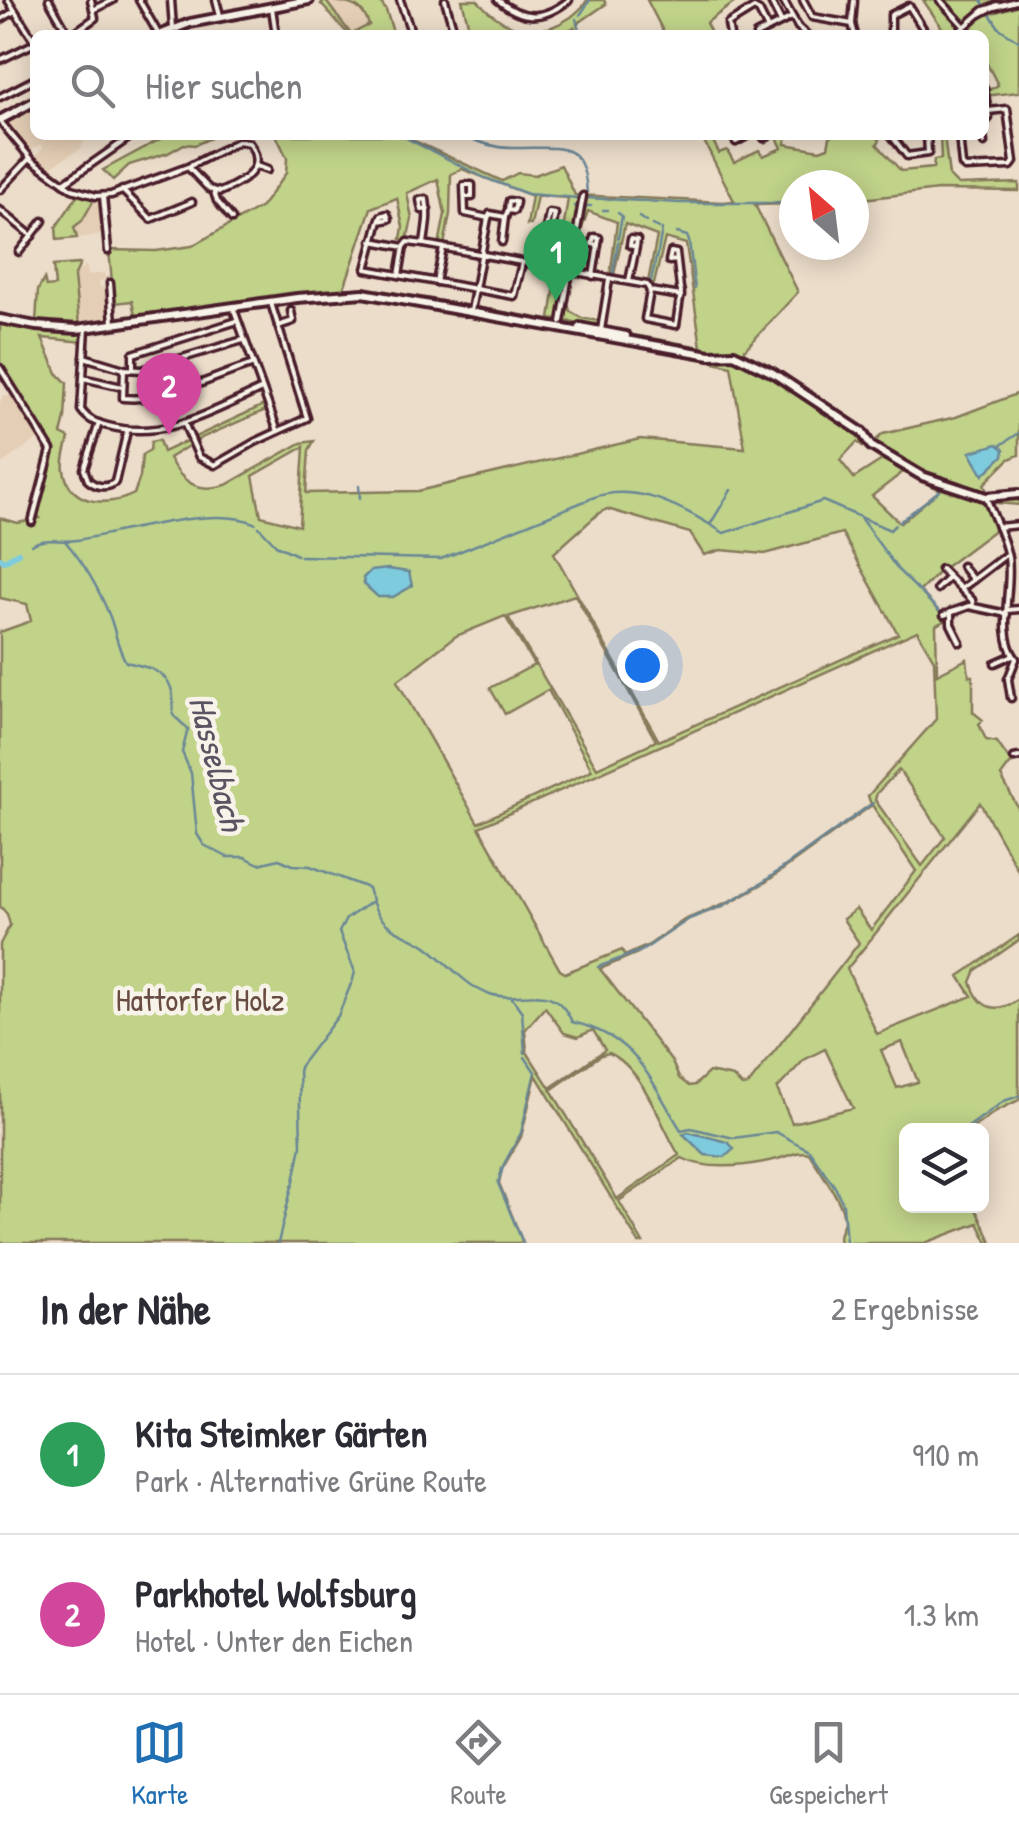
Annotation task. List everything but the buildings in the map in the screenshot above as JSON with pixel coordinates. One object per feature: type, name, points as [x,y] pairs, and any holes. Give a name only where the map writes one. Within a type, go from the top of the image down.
[{"type":"street","points":[[49,0],[67,30]]},
{"type":"street","points":[[77,30],[95,18],[91,0]]},
{"type":"street","points":[[95,8],[112,0]]},
{"type":"street","points":[[139,0],[156,30]]},
{"type":"street","points":[[171,0],[173,28]]},
{"type":"street","points":[[216,0],[221,17]]},
{"type":"street","points":[[169,30],[308,0]]},
{"type":"street","points":[[400,0],[410,30]]},
{"type":"street","points":[[445,0],[454,30]]},
{"type":"street","points":[[498,0],[513,12],[537,17],[569,0]]},
{"type":"street","points":[[770,0],[782,22]]},
{"type":"street","points":[[783,0],[803,30]]},
{"type":"street","points":[[803,0],[814,18],[852,24]]},
{"type":"street","points":[[940,0],[964,27]]},
{"type":"street","points":[[961,30],[994,6],[1019,0]]},
{"type":"street","points":[[10,1],[30,35]]},
{"type":"street","points":[[854,1],[854,30]]},
{"type":"street","points":[[891,30],[892,15],[909,6],[924,30]]},
{"type":"street","points":[[272,8],[275,30]]},
{"type":"street","points":[[729,30],[728,24],[754,8],[768,29],[792,16]]},
{"type":"street","points":[[0,20],[15,12]]},
{"type":"street","points":[[0,60],[30,45]]},
{"type":"street","points":[[0,97],[30,82]]},
{"type":"street","points":[[30,104],[0,121],[30,158],[64,183],[89,195],[104,196],[122,190],[188,167],[244,141],[254,148],[256,166],[247,178],[214,192]]},
{"type":"street","points":[[960,140],[965,168],[1012,166],[1006,109],[989,111]]},
{"type":"street","points":[[64,183],[126,140]]},
{"type":"street","points":[[896,140],[907,156],[928,154],[927,140]]},
{"type":"street","points":[[984,140],[984,144]]},
{"type":"street","points":[[0,189],[30,158]]},
{"type":"street","points":[[256,166],[267,170]]},
{"type":"street","points":[[188,167],[214,192],[216,201],[232,219]]},
{"type":"street","points":[[464,197],[472,197],[472,186],[464,186],[464,202],[465,213],[506,213],[502,242]]},
{"type":"street","points":[[122,190],[151,219],[192,202]]},
{"type":"street","points":[[104,196],[108,251]]},
{"type":"street","points":[[561,322],[583,196]]},
{"type":"street","points":[[424,244],[428,209]]},
{"type":"street","points":[[0,210],[32,236]]},
{"type":"street","points":[[471,309],[489,216]]},
{"type":"street","points":[[20,252],[43,221]]},
{"type":"street","points":[[379,221],[366,270],[516,294],[522,263]]},
{"type":"street","points":[[540,266],[546,229]]},
{"type":"street","points":[[372,241],[404,247]]},
{"type":"street","points":[[399,276],[404,247],[408,242],[424,244],[647,285],[650,291],[645,319],[676,324],[681,296],[677,260]]},
{"type":"street","points":[[593,276],[598,245]]},
{"type":"street","points":[[630,281],[636,246]]},
{"type":"street","points":[[436,282],[443,248]]},
{"type":"street","points":[[600,332],[610,278]]},
{"type":"street","points":[[110,283],[114,324]]},
{"type":"street","points":[[650,291],[681,296]]},
{"type":"street","points":[[3,318],[50,328],[86,328],[318,296],[362,294],[471,309],[710,355],[738,356],[793,386],[912,471],[949,487],[986,496],[1019,494]]},
{"type":"street","points":[[184,423],[199,457],[212,465],[307,418],[271,302]]},
{"type":"street","points":[[233,307],[278,432]]},
{"type":"street","points":[[278,326],[293,321],[291,311]]},
{"type":"street","points":[[133,370],[133,354],[237,321]]},
{"type":"street","points":[[86,328],[81,410],[99,424],[128,431],[160,430],[260,390]]},
{"type":"street","points":[[84,356],[133,370],[155,368],[243,340]]},
{"type":"street","points":[[124,368],[123,398],[153,399],[251,365]]},
{"type":"street","points":[[0,368],[52,450],[32,522]]},
{"type":"street","points":[[83,378],[122,388]]},
{"type":"street","points":[[99,424],[84,469],[88,480],[95,484],[107,486],[115,482],[128,431]]},
{"type":"street","points":[[986,496],[1008,554],[1007,612],[1016,658],[1008,679],[1011,698]]},
{"type":"street","points":[[998,527],[1019,525]]},
{"type":"street","points":[[961,589],[1008,554]]},
{"type":"street","points":[[962,566],[973,580]]},
{"type":"street","points":[[941,569],[972,600],[973,607]]},
{"type":"street","points":[[937,589],[949,577]]},
{"type":"street","points":[[960,642],[947,613],[973,607],[1007,612],[1019,609]]},
{"type":"street","points":[[995,662],[1016,658]]},
{"type":"shaded area","points":[[325,0],[353,3],[364,14],[369,25],[348,30]]},
{"type":"shaded area","points":[[30,110],[30,140],[85,140],[81,148],[50,167],[36,156],[43,147],[40,144],[29,152],[7,122]]},
{"type":"shaded area","points":[[96,196],[103,196],[106,234],[77,238],[74,227]]},
{"type":"shaded area","points":[[86,265],[88,275],[105,273],[106,280],[99,281],[100,287],[110,287],[112,320],[79,325],[74,276]]},
{"type":"shaded area","points":[[3,395],[19,396],[43,435],[0,465],[0,403]]},
{"type":"green space","points":[[325,0],[348,30],[344,30],[321,4]]},
{"type":"green space","points":[[330,0],[379,0],[392,30],[359,30],[369,25],[363,12]]},
{"type":"green space","points":[[462,0],[477,0],[509,25],[533,30],[470,30]]},
{"type":"green space","points":[[587,0],[604,0],[606,4],[577,24],[580,30],[533,30],[571,17]]},
{"type":"green space","points":[[647,0],[738,0],[706,23],[710,30],[662,30]]},
{"type":"green space","points":[[923,0],[1002,0],[990,4],[993,13],[1019,5],[1019,92],[989,95],[989,90],[998,85],[989,68],[989,30],[973,30],[971,26],[967,30],[944,30]]},
{"type":"green space","points":[[159,140],[206,140],[129,165],[113,180],[103,170]]},
{"type":"green space","name":"Hattorfer Holz","points":[[278,140],[412,140],[502,181],[518,173],[535,175],[561,165],[575,195],[723,202],[734,201],[704,140],[712,140],[719,153],[727,150],[734,162],[759,150],[763,156],[782,148],[778,140],[820,150],[828,147],[829,140],[880,140],[877,144],[901,171],[933,168],[934,160],[941,159],[940,140],[945,140],[949,176],[958,185],[1019,183],[1019,191],[938,190],[869,198],[869,170],[779,170],[779,204],[755,205],[798,292],[737,358],[764,370],[874,442],[883,434],[956,417],[1019,393],[1019,455],[1009,459],[984,484],[987,492],[1019,497],[1019,505],[985,502],[996,529],[920,591],[947,620],[936,625],[937,674],[967,659],[969,676],[973,676],[973,712],[983,720],[979,724],[986,740],[997,742],[1008,758],[1019,754],[1019,760],[1001,776],[1019,810],[1019,872],[980,803],[847,969],[877,1034],[972,996],[959,976],[1019,935],[1019,940],[976,970],[971,982],[989,1007],[1003,1007],[1019,999],[1019,1100],[980,1123],[899,1123],[899,1213],[977,1213],[992,1243],[988,1243],[978,1223],[925,1243],[840,1243],[844,1220],[840,1204],[809,1153],[801,1152],[766,1162],[729,1166],[704,1165],[682,1158],[619,1201],[643,1243],[639,1243],[536,1075],[521,1137],[502,1169],[499,1183],[523,1243],[0,1243],[0,944],[10,925],[0,906],[0,632],[31,621],[27,604],[0,598],[0,518],[18,523],[40,518],[35,513],[53,450],[0,368],[0,320],[84,332],[84,342],[42,338],[57,373],[67,383],[61,434],[69,438],[64,462],[67,482],[81,497],[101,502],[134,494],[142,455],[150,450],[151,442],[159,440],[163,452],[266,404],[268,409],[201,438],[169,458],[174,467],[192,484],[216,487],[301,443],[314,441],[309,450],[306,493],[418,491],[640,439],[745,448],[731,366],[660,349],[357,297],[315,299],[115,329],[114,320],[135,316],[132,301],[114,303],[109,250],[156,251],[192,246],[261,207],[286,173],[287,158]],"holes":[[[462,169],[532,196],[527,225],[531,225],[537,196],[568,198],[550,319],[602,326],[600,321],[570,311],[567,301],[588,211],[617,222],[610,278],[613,279],[625,224],[657,236],[648,282],[654,284],[665,238],[686,244],[701,347],[380,290],[344,288],[371,208],[397,198],[403,227],[401,239],[407,240],[412,219],[407,193],[438,179],[445,214],[439,245],[444,245],[451,174]],[[857,442],[882,460],[854,478],[840,460]],[[304,447],[299,526],[261,516],[253,476]],[[903,472],[940,490],[900,523],[872,496]],[[607,509],[690,533],[704,555],[721,550],[765,554],[842,533],[898,634],[659,741],[554,553]],[[575,595],[656,741],[597,768],[508,617]],[[505,616],[534,665],[490,688],[505,714],[548,690],[592,770],[478,823],[397,681],[456,636]],[[917,631],[934,660],[936,719],[868,796],[871,804],[767,880],[684,920],[649,945],[625,956],[622,950],[565,973],[560,970],[479,827]],[[899,770],[945,837],[922,866],[875,800]],[[872,805],[916,871],[871,930],[856,909],[843,919],[859,943],[748,1085],[709,1072],[689,1086],[679,1078],[672,1062],[600,969],[638,953],[689,919],[723,906],[766,882]],[[545,1007],[564,1033],[578,1037],[593,1030],[605,1050],[550,1088],[527,1052],[525,1030]],[[902,1042],[918,1082],[897,1088],[881,1050]],[[825,1049],[853,1108],[792,1123],[777,1089],[804,1060]],[[609,1053],[632,1071],[679,1155],[617,1199],[551,1090]]]},
{"type":"green space","points":[[80,192],[96,196],[82,221],[74,227],[77,238],[57,240],[56,227]]},
{"type":"green space","points":[[80,264],[74,277],[79,325],[36,322],[38,290],[44,279],[46,287],[55,286],[53,266]]},
{"type":"water","points":[[997,444],[1004,449],[1003,456],[983,475],[970,452]]},
{"type":"water","points":[[370,571],[409,572],[412,586],[393,597],[378,597],[363,578]]},
{"type":"water","points":[[683,1134],[728,1142],[734,1149],[725,1157],[705,1155]]},
{"type":"waterway","points":[[580,15],[590,0]]},
{"type":"waterway","points":[[981,0],[999,28],[1019,41]]},
{"type":"waterway","points":[[576,19],[579,30]]},
{"type":"waterway","points":[[410,140],[485,178],[528,194],[578,198]]},
{"type":"waterway","points":[[474,140],[503,148],[568,151],[582,165],[587,197]]},
{"type":"waterway","points":[[586,198],[779,203]]},
{"type":"waterway","points":[[574,206],[591,206]]},
{"type":"waterway","points":[[603,210],[608,210]]},
{"type":"waterway","points":[[618,213],[622,216],[618,239]]},
{"type":"waterway","points":[[639,217],[646,222]]},
{"type":"waterway","points":[[652,225],[659,228]]},
{"type":"waterway","points":[[658,252],[662,229]]},
{"type":"waterway","points":[[677,233],[687,236],[689,241],[695,289]]},
{"type":"waterway","points":[[613,273],[618,242]]},
{"type":"waterway","points":[[651,281],[657,254]]},
{"type":"waterway","points":[[1001,445],[1019,433]]},
{"type":"waterway","points":[[359,486],[360,498]]},
{"type":"waterway","points":[[711,523],[731,490]]},
{"type":"waterway","points":[[899,522],[940,490]]},
{"type":"waterway","points":[[592,498],[644,495],[677,507],[724,533],[823,501],[890,530],[895,525]]},
{"type":"waterway","points":[[300,556],[441,559],[590,499]]},
{"type":"waterway","points":[[31,545],[193,518],[239,519],[256,524]]},
{"type":"waterway","points":[[861,519],[898,570],[941,613]]},
{"type":"waterway","points":[[259,527],[276,545],[297,555]]},
{"type":"waterway","name":"Hasselbach","points":[[65,541],[96,587],[126,662],[149,668],[169,683],[173,715],[188,729],[182,752],[191,773],[197,834],[204,845],[227,857],[245,857],[259,864],[279,859],[310,866],[368,888],[370,895]]},
{"type":"waterway","name":"Hasselbach","points":[[0,558],[4,561],[18,553]]},
{"type":"waterway","points":[[598,967],[643,950],[689,919],[762,883],[873,803]]},
{"type":"waterway","name":"Hasselbach","points":[[371,897],[386,923],[426,946],[478,989],[499,996],[535,995],[555,1000],[572,1022],[594,1029],[627,1049],[650,1077],[681,1130],[691,1128],[734,1138],[776,1132],[809,1150],[843,1204],[846,1243]]},
{"type":"waterway","points":[[352,983],[355,972],[339,932],[346,919],[372,901]]},
{"type":"waterway","points":[[293,1186],[301,1146],[299,1067],[338,1016],[351,984]]},
{"type":"waterway","points":[[512,998],[522,1012],[525,1053]]},
{"type":"waterway","points":[[523,1243],[498,1183],[521,1133],[535,1072],[525,1057]]},
{"type":"waterway","points":[[974,1123],[1004,1101],[1019,1096]]},
{"type":"waterway","points":[[278,1243],[292,1186]]},
{"type":"place","name":"Kita Steimker Gärten","points":[[556,301]]},
{"type":"place","name":"Parkhotel Wolfsburg","points":[[169,435]]}]
